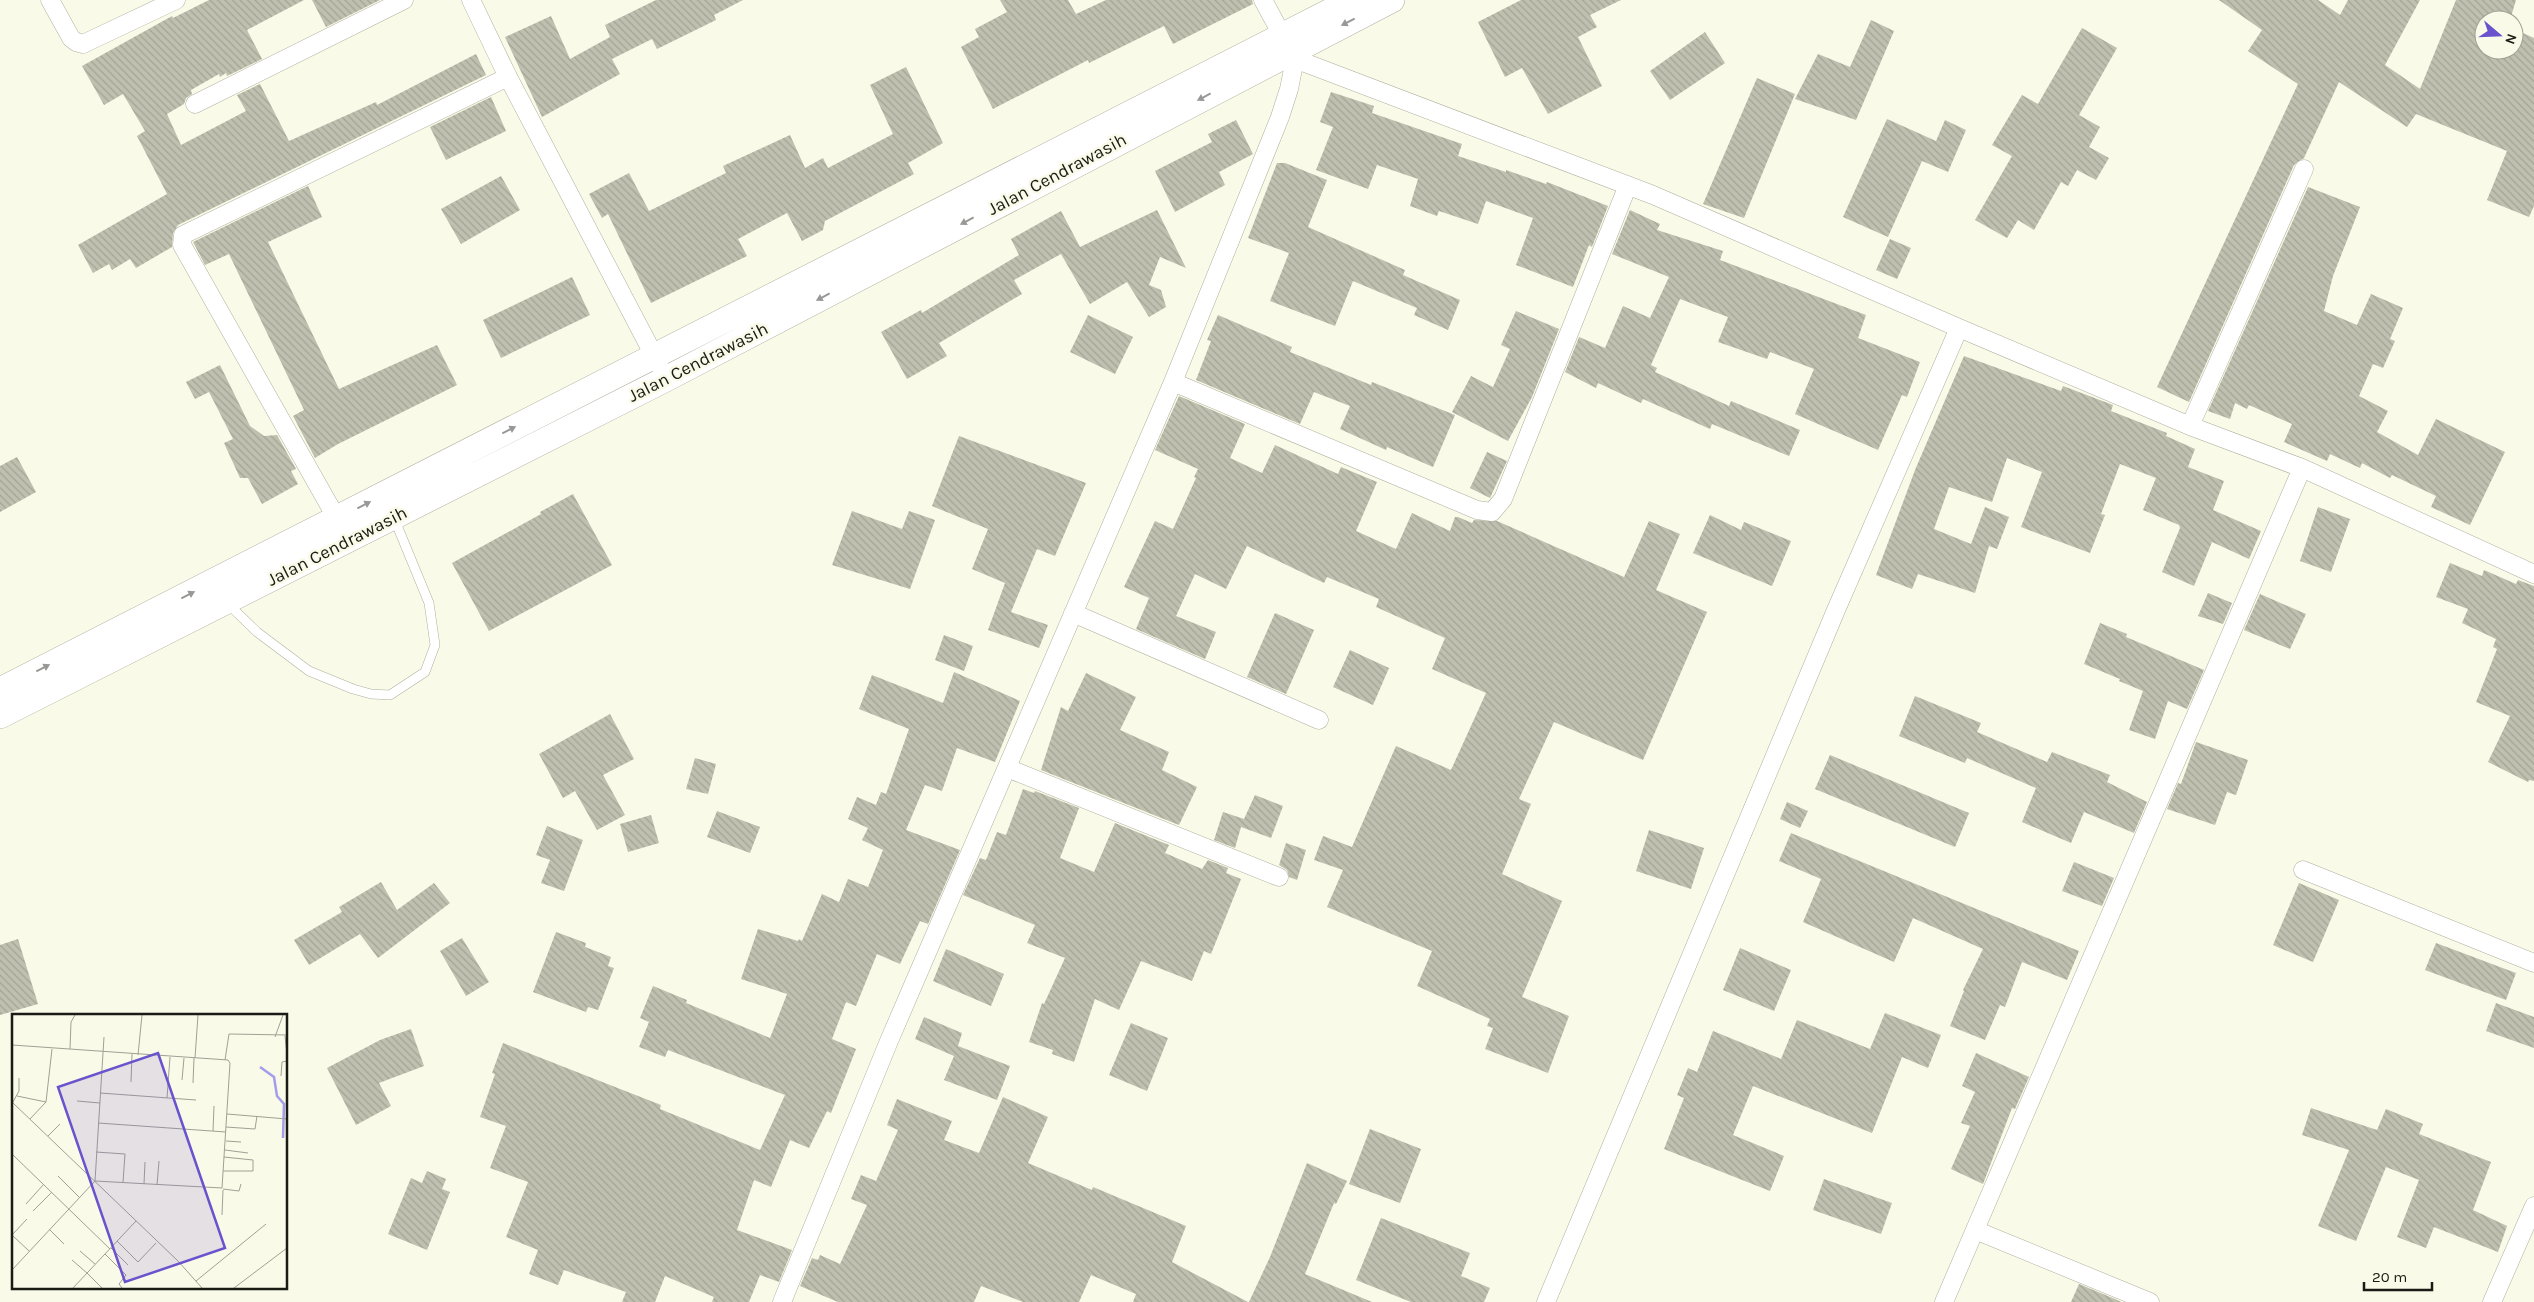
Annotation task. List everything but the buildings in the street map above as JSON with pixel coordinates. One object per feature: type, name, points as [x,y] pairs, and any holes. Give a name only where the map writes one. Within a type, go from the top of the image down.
[{"type":"main road","name":"Jalan Cendrawasih","points":[[0,716],[666,379],[1289,48],[1352,0]]},
{"type":"main road","name":"Jalan Cendrawasih","points":[[0,690],[654,355],[1392,0]]},
{"type":"street","points":[[50,0],[71,38],[76,42],[84,44],[176,0]]},
{"type":"street","points":[[195,104],[404,0]]},
{"type":"street","points":[[471,0],[508,77],[666,379]]},
{"type":"street","points":[[782,1302],[889,1041],[1173,382],[1280,117],[1289,89],[1289,48],[1263,0]]},
{"type":"street","points":[[1289,48],[1628,185],[2190,426],[2302,468],[2534,574]]},
{"type":"street","points":[[337,519],[182,245],[183,235],[508,77]]},
{"type":"street","points":[[2190,426],[2304,169]]},
{"type":"street","points":[[1173,382],[1477,510],[1492,512],[1504,499],[1628,185]]},
{"type":"street","points":[[1546,1302],[1635,1085],[1836,610],[1959,328]]},
{"type":"street","points":[[1944,1302],[2302,468]]},
{"type":"street","points":[[1073,613],[1319,720]]},
{"type":"street","points":[[1007,768],[1279,876]]},
{"type":"street","points":[[2303,870],[2534,963]]},
{"type":"street","points":[[2492,1302],[2534,1206]]},
{"type":"street","points":[[1975,1230],[2150,1302]]},
{"type":"lane","points":[[226,602],[257,632],[309,671],[353,689],[371,694],[390,695],[425,672],[435,645],[429,603],[394,518]]}]
